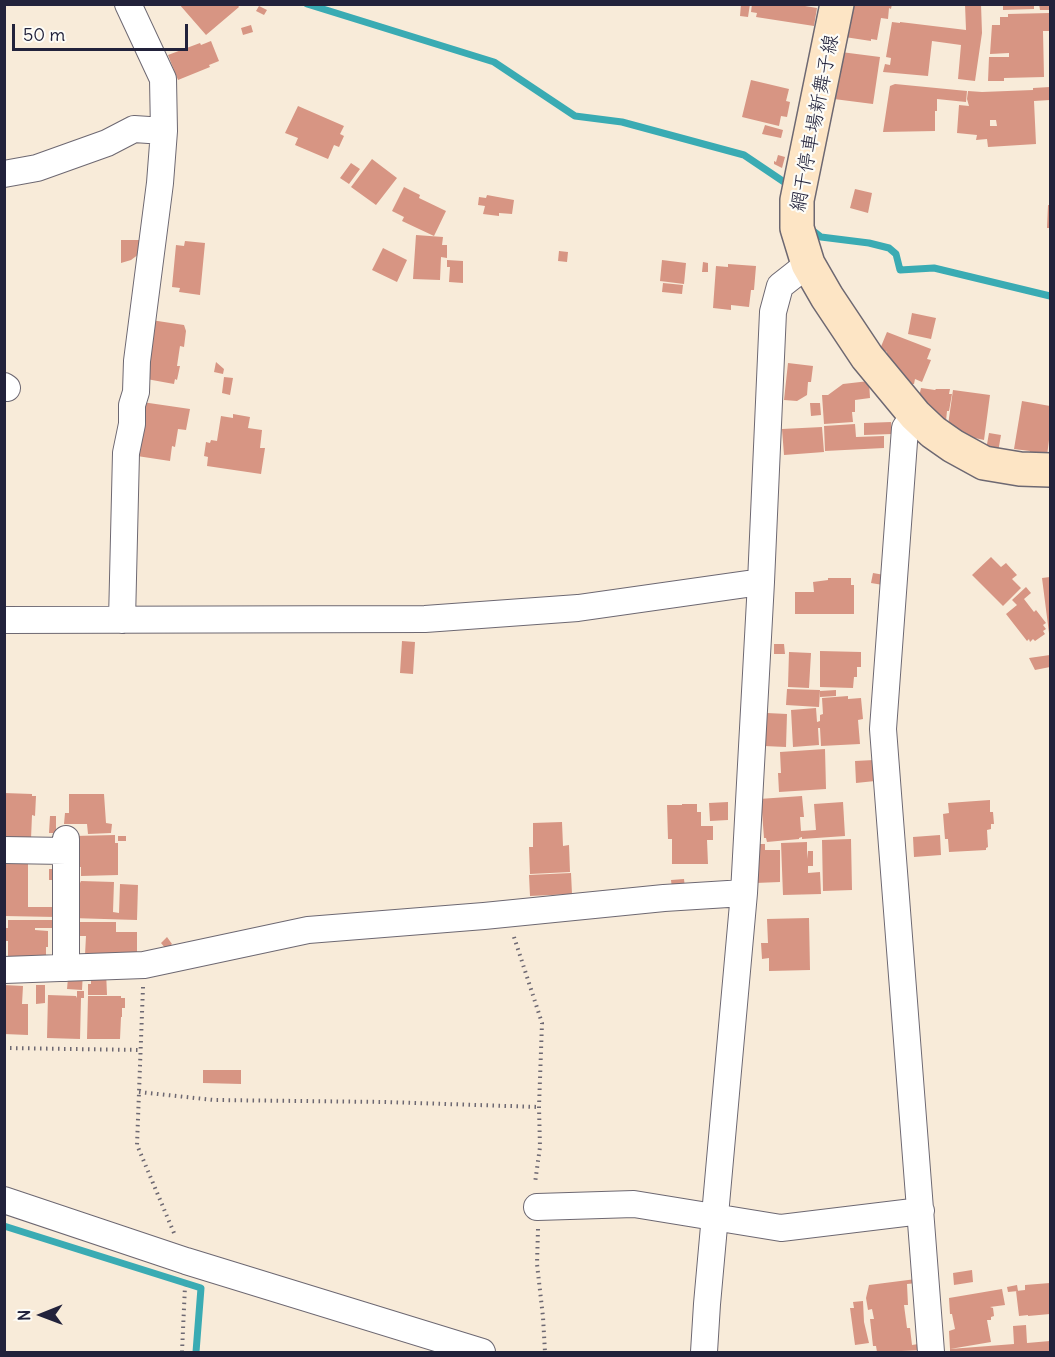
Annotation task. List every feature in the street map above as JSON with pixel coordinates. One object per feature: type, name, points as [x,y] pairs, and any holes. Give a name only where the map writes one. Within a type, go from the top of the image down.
[{"type":"main road","name":"網干停車場新舞子線","points":[[837,4],[797,200],[797,228],[808,264],[867,357],[915,415],[933,432],[984,463],[1020,469],[1050,470]]},
{"type":"street","points":[[122,620],[126,453],[132,424],[132,405],[136,392],[137,361],[160,183],[164,130],[163,80],[128,4]]},
{"type":"street","points":[[4,174],[38,168],[107,143],[134,129],[164,130]]},
{"type":"street","points":[[705,1353],[714,1218],[744,893],[773,312],[780,286],[808,264]]},
{"type":"street","points":[[915,415],[905,428],[883,729],[931,1353]]},
{"type":"street","points":[[4,620],[425,619],[578,608],[761,582]]},
{"type":"street","points":[[4,850],[66,845],[66,968]]},
{"type":"street","points":[[4,970],[144,966],[308,930],[744,893]]},
{"type":"street","points":[[4,1200],[186,1261],[482,1353]]},
{"type":"street","points":[[537,1207],[634,1204],[782,1228],[921,1211]]},
{"type":"path","points":[[506,914],[542,1023],[540,1147],[535,1178],[538,1223],[537,1264],[545,1353]]},
{"type":"path","points":[[144,966],[137,1145],[186,1261],[182,1353]]},
{"type":"path","points":[[4,1048],[141,1050]]},
{"type":"path","points":[[139,1092],[214,1100],[539,1107]]},
{"type":"building","points":[[179,4],[237,4],[239,7],[206,35]]},
{"type":"building","points":[[741,4],[750,4],[748,17],[740,16]]},
{"type":"building","points":[[752,4],[793,4],[817,8],[814,26],[756,17],[757,13],[751,12]]},
{"type":"building","points":[[844,4],[892,4],[891,9],[889,8],[888,19],[881,18],[877,40],[838,36]]},
{"type":"building","points":[[965,4],[981,4],[982,33],[975,81],[958,79],[961,45],[932,41],[928,76],[883,72],[885,64],[890,65],[891,58],[886,57],[892,22],[966,30]]},
{"type":"building","points":[[1003,4],[1034,4],[1034,9],[1003,10]]},
{"type":"building","points":[[1039,4],[1050,4],[1050,10],[1040,10]]},
{"type":"building","points":[[259,6],[267,10],[264,15],[256,11]]},
{"type":"building","points":[[1050,13],[1050,31],[1043,31],[1044,77],[1004,78],[1004,81],[988,81],[989,57],[1009,57],[1009,53],[990,54],[992,25],[1000,25],[1000,17],[1008,17],[1008,14]]},
{"type":"building","points":[[251,25],[253,32],[243,35],[241,28]]},
{"type":"building","points":[[211,41],[219,61],[178,80],[168,55]]},
{"type":"building","points":[[841,52],[880,57],[873,104],[834,99]]},
{"type":"building","points":[[751,80],[789,89],[786,101],[790,102],[787,117],[781,116],[779,126],[742,117]]},
{"type":"building","points":[[895,84],[967,91],[966,102],[937,99],[935,131],[883,132],[890,86]]},
{"type":"building","points":[[1050,87],[1050,100],[1034,101],[1036,144],[988,147],[987,139],[976,140],[977,135],[957,133],[959,105],[969,106],[968,91],[1033,90],[1033,88]],"holes":[[[990,120],[996,120],[997,126],[990,126]]]},
{"type":"building","points":[[298,106],[344,126],[340,134],[344,136],[339,147],[334,145],[328,159],[295,145],[298,138],[285,133]]},
{"type":"building","points":[[765,125],[783,130],[781,138],[762,134]]},
{"type":"building","points":[[778,155],[785,157],[782,168],[774,164]]},
{"type":"building","points":[[372,159],[397,178],[376,205],[351,187]]},
{"type":"building","points":[[351,163],[360,169],[349,184],[340,178]]},
{"type":"building","points":[[404,187],[420,195],[419,198],[446,211],[434,236],[402,221],[404,217],[392,211]]},
{"type":"building","points":[[855,189],[872,193],[868,213],[850,208]]},
{"type":"building","points":[[487,195],[514,200],[512,214],[499,213],[499,216],[483,214],[485,206],[478,205],[479,197],[486,198]]},
{"type":"building","points":[[1048,205],[1050,205],[1050,228],[1047,228]]},
{"type":"building","points":[[416,235],[443,237],[442,245],[447,245],[447,258],[441,257],[440,280],[413,279]]},
{"type":"building","points":[[121,240],[140,240],[139,254],[121,263]]},
{"type":"building","points":[[185,241],[205,243],[200,295],[179,292],[180,288],[172,287],[176,245],[184,246]]},
{"type":"building","points":[[383,248],[407,260],[397,282],[372,270]]},
{"type":"building","points":[[559,251],[568,252],[567,262],[558,261]]},
{"type":"building","points":[[447,260],[463,261],[463,283],[449,282],[450,267],[447,267]]},
{"type":"building","points":[[662,260],[686,263],[684,284],[660,281]]},
{"type":"building","points":[[703,262],[708,263],[708,272],[702,272]]},
{"type":"building","points":[[728,264],[756,266],[754,290],[751,290],[749,307],[731,305],[731,310],[713,308],[716,266],[728,267]]},
{"type":"building","points":[[663,283],[683,285],[682,294],[662,292]]},
{"type":"building","points":[[912,313],[936,318],[931,339],[908,334]]},
{"type":"building","points":[[151,320],[184,325],[186,331],[184,347],[180,346],[177,366],[180,366],[174,384],[141,378]]},
{"type":"building","points":[[887,332],[931,349],[927,359],[931,360],[922,382],[915,379],[914,384],[901,385],[882,365],[887,352],[880,349]]},
{"type":"building","points":[[216,362],[224,369],[223,374],[214,372]]},
{"type":"building","points":[[788,363],[813,366],[807,395],[797,401],[784,400]]},
{"type":"building","points":[[224,377],[233,378],[230,395],[222,393]]},
{"type":"building","points":[[869,381],[870,398],[855,400],[855,412],[852,412],[853,422],[824,424],[822,395],[828,395],[843,384]]},
{"type":"building","points":[[921,388],[950,389],[949,394],[952,394],[946,421],[917,406]]},
{"type":"building","points":[[953,390],[990,395],[984,440],[947,432]]},
{"type":"building","points":[[1022,401],[1050,406],[1047,456],[1029,457],[1030,451],[1014,449]]},
{"type":"building","points":[[142,402],[190,409],[186,430],[178,429],[170,461],[137,456]]},
{"type":"building","points":[[810,403],[820,403],[821,415],[811,416]]},
{"type":"building","points":[[233,414],[250,417],[248,428],[262,430],[260,448],[265,448],[261,474],[207,466],[208,457],[204,456],[206,442],[217,441],[221,416],[233,418]]},
{"type":"building","points":[[891,422],[892,434],[864,435],[864,423]]},
{"type":"building","points":[[855,424],[856,437],[884,436],[884,448],[825,451],[824,426]]},
{"type":"building","points":[[822,427],[824,452],[784,455],[782,429]]},
{"type":"building","points":[[989,433],[1001,435],[998,452],[986,450]]},
{"type":"building","points":[[991,557],[1001,567],[1006,563],[1017,575],[1012,579],[1021,588],[1003,606],[972,575]]},
{"type":"building","points":[[873,573],[890,576],[889,586],[871,583]]},
{"type":"building","points":[[1050,577],[1050,633],[1049,633],[1042,578]]},
{"type":"building","points":[[828,578],[851,578],[851,585],[854,585],[854,614],[795,614],[795,592],[814,592],[813,582],[828,580]]},
{"type":"building","points":[[1026,587],[1031,593],[1024,599],[1046,623],[1043,625],[1046,629],[1043,631],[1045,634],[1030,642],[1006,614],[1017,605],[1012,600]]},
{"type":"building","points":[[402,641],[415,642],[413,674],[400,673]]},
{"type":"building","points":[[774,644],[784,644],[785,654],[774,654]]},
{"type":"building","points":[[820,651],[861,652],[861,667],[857,667],[857,677],[854,677],[853,688],[820,687]]},
{"type":"building","points":[[789,652],[811,653],[809,688],[788,687]]},
{"type":"building","points":[[1050,655],[1050,667],[1035,670],[1029,658]]},
{"type":"building","points":[[787,689],[820,690],[819,707],[786,705]]},
{"type":"building","points":[[836,690],[836,696],[820,697],[820,691]]},
{"type":"building","points":[[848,696],[848,699],[861,698],[863,719],[858,720],[860,744],[821,746],[820,728],[818,728],[819,745],[793,747],[791,710],[816,708],[817,722],[823,714],[822,698]]},
{"type":"building","points":[[767,713],[787,714],[786,747],[764,746]]},
{"type":"building","points":[[825,749],[826,789],[779,792],[780,752]]},
{"type":"building","points":[[874,760],[875,781],[856,783],[855,761]]},
{"type":"building","points":[[4,793],[36,796],[31,839],[4,838]]},
{"type":"building","points":[[69,794],[104,794],[106,823],[112,824],[111,833],[88,834],[87,824],[64,824],[65,813],[69,813]]},
{"type":"building","points":[[802,796],[804,817],[800,817],[801,831],[816,830],[814,804],[843,802],[845,836],[802,839],[802,837],[767,842],[764,838],[759,799]]},
{"type":"building","points":[[990,800],[990,812],[993,812],[994,824],[991,824],[991,829],[987,830],[988,847],[986,850],[949,852],[948,839],[945,839],[943,814],[949,813],[948,803]]},
{"type":"building","points":[[728,802],[728,820],[710,821],[709,803]]},
{"type":"building","points":[[697,804],[697,812],[701,812],[701,826],[713,826],[713,840],[707,840],[708,864],[672,864],[672,839],[668,839],[667,805]]},
{"type":"building","points":[[50,816],[56,816],[56,833],[49,833]]},
{"type":"building","points":[[562,822],[563,846],[569,845],[570,872],[530,874],[529,847],[533,847],[533,823]]},
{"type":"building","points":[[115,835],[115,843],[118,843],[118,875],[81,876],[81,867],[73,867],[74,836]]},
{"type":"building","points":[[940,835],[941,855],[914,857],[913,837]]},
{"type":"building","points":[[118,836],[126,836],[126,841],[118,841]]},
{"type":"building","points":[[851,839],[852,890],[823,891],[822,840]]},
{"type":"building","points":[[807,842],[807,859],[808,851],[813,851],[813,866],[808,866],[808,873],[820,872],[821,894],[783,895],[781,843]]},
{"type":"building","points":[[758,844],[765,844],[765,850],[780,850],[780,882],[755,883]]},
{"type":"building","points":[[4,856],[28,856],[28,907],[56,907],[56,917],[4,916]]},
{"type":"building","points":[[49,869],[56,869],[56,880],[49,880]]},
{"type":"building","points":[[571,873],[572,894],[530,896],[529,875]]},
{"type":"building","points":[[684,879],[685,888],[672,889],[671,880]]},
{"type":"building","points":[[81,881],[114,882],[113,912],[119,913],[120,884],[138,885],[137,920],[72,918],[73,883]]},
{"type":"building","points":[[809,918],[810,970],[769,971],[769,958],[762,959],[761,943],[768,943],[767,919]]},
{"type":"building","points":[[8,920],[54,920],[55,928],[35,928],[35,930],[48,931],[46,967],[8,967],[8,941],[4,941],[4,928],[8,928]]},
{"type":"building","points":[[72,922],[116,922],[116,932],[137,932],[137,956],[85,955],[86,936],[72,936]]},
{"type":"building","points":[[167,937],[172,944],[166,949],[161,943]]},
{"type":"building","points":[[83,971],[82,990],[67,989],[68,978]]},
{"type":"building","points":[[106,971],[107,995],[88,995],[91,972]]},
{"type":"building","points":[[4,985],[23,986],[22,1004],[28,1004],[28,1035],[4,1034]]},
{"type":"building","points":[[36,985],[45,985],[45,1003],[36,1004]]},
{"type":"building","points":[[77,991],[84,991],[84,998],[81,998],[80,1039],[47,1038],[48,995],[76,996],[77,998]]},
{"type":"building","points":[[88,996],[125,998],[120,1039],[87,1039]]},
{"type":"building","points":[[203,1070],[241,1070],[241,1084],[203,1083]]},
{"type":"building","points":[[972,1270],[973,1282],[954,1285],[953,1273]]},
{"type":"building","points":[[916,1279],[917,1283],[907,1284],[908,1305],[904,1305],[907,1328],[910,1328],[912,1345],[925,1343],[926,1350],[877,1352],[876,1346],[873,1346],[870,1319],[874,1319],[872,1309],[868,1310],[866,1298],[869,1285]]},
{"type":"building","points":[[1050,1283],[1050,1314],[1019,1316],[1016,1291],[1025,1290],[1025,1285]]},
{"type":"building","points":[[1017,1285],[1018,1291],[1008,1292],[1007,1287]]},
{"type":"building","points":[[1002,1289],[1005,1305],[990,1307],[993,1308],[994,1316],[991,1320],[987,1320],[991,1342],[950,1349],[949,1331],[955,1329],[952,1314],[950,1314],[949,1298]]},
{"type":"building","points":[[863,1301],[864,1322],[869,1343],[855,1345],[850,1308],[854,1308],[853,1302]]},
{"type":"building","points":[[1026,1325],[1027,1343],[1050,1341],[1050,1352],[950,1352],[950,1349],[1014,1344],[1013,1326]]},
{"type":"waterway","points":[[307,4],[494,62],[575,116],[622,122],[744,155],[790,186]]},
{"type":"waterway","points":[[811,227],[821,237],[889,248],[896,254],[900,270],[934,268],[1050,296]]},
{"type":"waterway","points":[[4,1226],[201,1288],[196,1352]]}]
